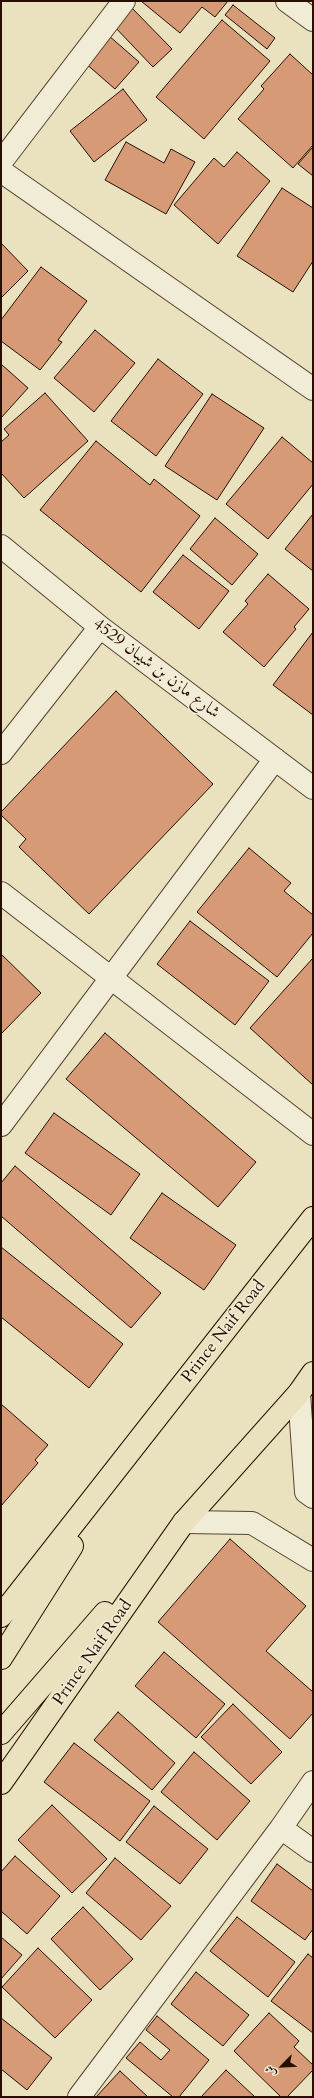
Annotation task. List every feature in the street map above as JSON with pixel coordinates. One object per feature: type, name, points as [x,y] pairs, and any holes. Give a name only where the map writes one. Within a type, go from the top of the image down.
[{"type":"main road","name":"Prince Naif Road","points":[[1,1616],[313,1218]]},
{"type":"main road","name":"Prince Naif Road","points":[[1,1733],[184,1522],[299,1393],[313,1373]]},
{"type":"main road","name":"Prince Naif Road","points":[[1,1658],[135,1445]]},
{"type":"main road","name":"Prince Naif Road","points":[[1,1783],[184,1522]]},
{"type":"street","points":[[1,162],[124,1]]},
{"type":"street","points":[[287,1],[313,20]]},
{"type":"street","points":[[1,171],[313,389]]},
{"type":"street","name":"شارع مازن بن شيبان 4529","points":[[1,546],[100,627],[313,788]]},
{"type":"street","points":[[1,753],[100,627]]},
{"type":"street","points":[[1,1125],[275,759]]},
{"type":"street","points":[[1,893],[313,1134]]},
{"type":"street","points":[[299,1393],[306,1492],[313,1497]]},
{"type":"street","points":[[184,1522],[252,1523],[313,1560]]},
{"type":"street","points":[[78,2097],[281,1828],[313,1782]]},
{"type":"street","points":[[281,1828],[313,1851]]},
{"type":"building","points":[[141,1],[228,1],[215,17],[202,7],[180,33]]},
{"type":"building","points":[[233,5],[275,38],[267,49],[225,15]]},
{"type":"building","points":[[130,6],[172,49],[153,67],[112,24]]},
{"type":"building","points":[[222,20],[270,61],[204,139],[156,97]]},
{"type":"building","points":[[108,35],[139,62],[115,89],[84,62]]},
{"type":"building","points":[[290,54],[313,75],[313,145],[293,168],[238,119],[264,89],[261,86]]},
{"type":"building","points":[[123,89],[147,120],[94,162],[70,131]]},
{"type":"building","points":[[126,142],[164,163],[171,149],[195,162],[166,214],[105,180]]},
{"type":"building","points":[[313,147],[313,176],[298,164]]},
{"type":"building","points":[[237,152],[270,181],[218,244],[174,205],[214,158],[224,167]]},
{"type":"building","points":[[282,188],[313,208],[313,261],[293,292],[237,256]]},
{"type":"building","points":[[1,243],[28,271],[1,298]]},
{"type":"building","points":[[41,267],[87,301],[58,340],[62,342],[40,370],[1,341],[1,320]]},
{"type":"building","points":[[95,330],[135,363],[94,412],[54,378]]},
{"type":"building","points":[[158,359],[203,394],[156,456],[111,421]]},
{"type":"building","points":[[1,364],[28,388],[1,418]]},
{"type":"building","points":[[45,393],[88,441],[24,498],[1,473],[1,442],[9,435],[4,429]]},
{"type":"building","points":[[212,394],[264,428],[217,500],[165,466]]},
{"type":"building","points":[[282,437],[313,463],[313,484],[268,539],[226,504]]},
{"type":"building","points":[[96,441],[150,485],[154,479],[200,516],[141,592],[40,510]]},
{"type":"building","points":[[313,514],[313,571],[285,549]]},
{"type":"building","points":[[215,518],[258,554],[232,585],[190,549]]},
{"type":"building","points":[[183,555],[229,591],[199,629],[153,592]]},
{"type":"building","points":[[268,574],[309,609],[294,627],[296,629],[264,667],[223,632],[248,604],[245,601]]},
{"type":"building","points":[[313,632],[313,715],[273,685]]},
{"type":"building","points":[[116,691],[213,784],[89,914],[19,847],[26,839],[1,815],[1,812]]},
{"type":"building","points":[[249,848],[291,883],[284,891],[313,915],[313,933],[277,977],[197,912]]},
{"type":"building","points":[[190,921],[269,981],[235,1025],[157,964]]},
{"type":"building","points":[[1,954],[41,993],[1,1034]]},
{"type":"building","points":[[313,958],[313,1085],[250,1028]]},
{"type":"building","points":[[105,1033],[256,1162],[218,1207],[66,1079]]},
{"type":"building","points":[[54,1113],[140,1174],[111,1215],[25,1153]]},
{"type":"building","points":[[15,1166],[161,1293],[131,1328],[1,1216],[1,1183]]},
{"type":"building","points":[[162,1193],[236,1245],[204,1290],[130,1238]]},
{"type":"building","points":[[1,1247],[123,1344],[89,1388],[1,1317]]},
{"type":"building","points":[[1,1404],[48,1445],[35,1460],[38,1463],[1,1506]]},
{"type":"building","points":[[230,1539],[306,1606],[266,1651],[313,1692],[313,1713],[290,1739],[158,1622]]},
{"type":"building","points":[[164,1652],[225,1704],[196,1738],[135,1686]]},
{"type":"building","points":[[233,1704],[282,1752],[251,1784],[201,1737]]},
{"type":"building","points":[[118,1712],[175,1763],[152,1790],[94,1740]]},
{"type":"building","points":[[74,1743],[150,1801],[120,1841],[44,1782]]},
{"type":"building","points":[[194,1752],[250,1801],[217,1840],[161,1792]]},
{"type":"building","points":[[52,1805],[107,1859],[72,1893],[18,1840]]},
{"type":"building","points":[[154,1806],[208,1849],[180,1884],[126,1842]]},
{"type":"building","points":[[15,1856],[60,1896],[27,1934],[1,1911],[1,1872]]},
{"type":"building","points":[[115,1858],[171,1906],[141,1940],[86,1893]]},
{"type":"building","points":[[277,1864],[313,1891],[313,1929],[305,1940],[251,1901]]},
{"type":"building","points":[[83,1907],[133,1959],[100,1990],[51,1939]]},
{"type":"building","points":[[237,1917],[295,1962],[268,1997],[210,1951]]},
{"type":"building","points":[[1,1937],[22,1955],[1,1979]]},
{"type":"building","points":[[38,1948],[92,2000],[55,2038],[2,1987]]},
{"type":"building","points":[[308,1954],[313,1958],[313,2033],[271,2001]]},
{"type":"building","points":[[196,1972],[249,2015],[223,2046],[171,2004]]},
{"type":"building","points":[[269,2013],[299,2041],[294,2047],[313,2065],[313,2070],[287,2097],[281,2097],[234,2051]]},
{"type":"building","points":[[157,2016],[209,2060],[179,2097],[173,2097],[126,2058],[140,2042],[161,2060],[170,2050],[146,2030]]},
{"type":"building","points":[[1,2018],[52,2058],[27,2090],[1,2069]]},
{"type":"building","points":[[226,2070],[255,2097],[201,2097]]},
{"type":"building","points":[[120,2071],[148,2097],[96,2097]]}]
